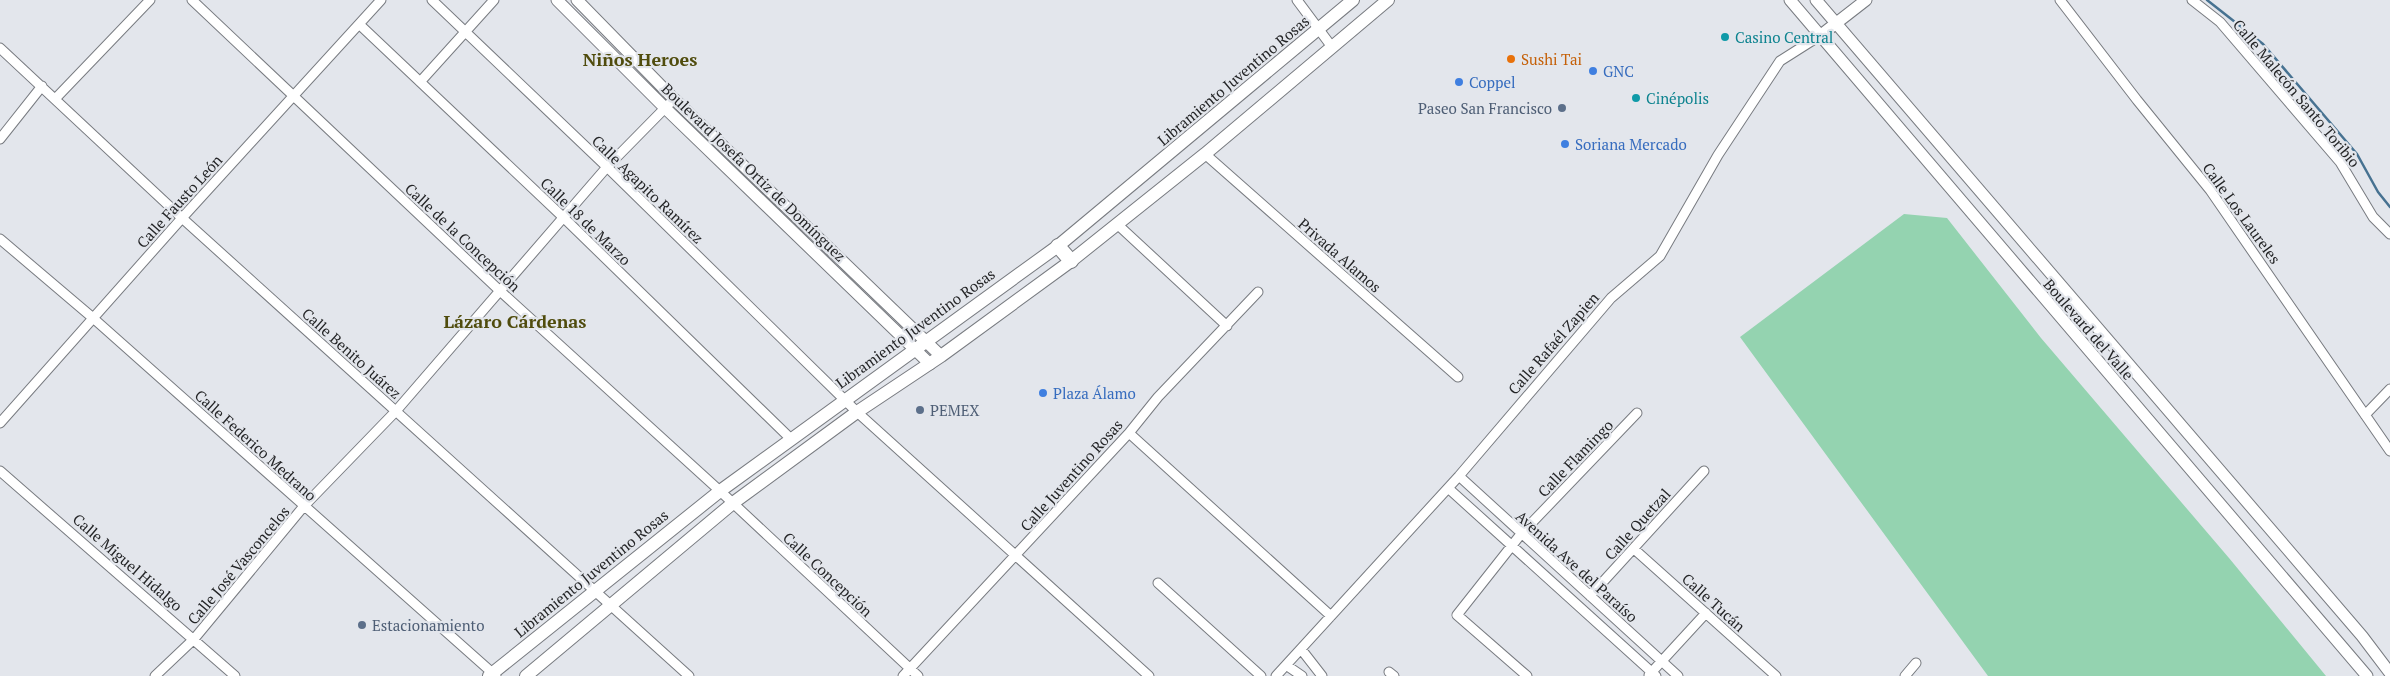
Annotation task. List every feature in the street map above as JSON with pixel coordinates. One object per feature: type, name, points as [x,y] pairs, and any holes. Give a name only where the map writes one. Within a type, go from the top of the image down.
[{"type":"main road","name":"Libramiento Juventino Rosas","points":[[493,675],[595,590],[720,491],[844,399],[1058,246],[1353,0]]},
{"type":"main road","points":[[526,676],[611,607],[732,503],[857,412],[936,360],[1071,261],[1205,154],[1388,0]]},
{"type":"main road","points":[[1058,246],[1071,261]]},
{"type":"street","points":[[56,98],[150,0]]},
{"type":"street","name":"Calle de la Concepción","points":[[192,0],[499,290],[720,491]]},
{"type":"street","name":"Calle Fausto León","points":[[0,423],[182,218],[381,0]]},
{"type":"street","name":"Calle Agapito Ramírez","points":[[432,0],[607,167],[857,412],[1149,676]]},
{"type":"street","points":[[420,82],[494,0]]},
{"type":"street","name":"Boulevard Josefa Ortiz de Domínguez","points":[[558,0],[665,108],[920,344]]},
{"type":"street","name":"Boulevard Josefa Ortiz de Domínguez","points":[[577,0],[936,360]]},
{"type":"street","points":[[1297,0],[1320,28],[1332,47]]},
{"type":"street","name":"Boulevard del Valle","points":[[1790,0],[2368,676]]},
{"type":"street","name":"Boulevard del Valle","points":[[1816,0],[1837,22],[2362,636],[2390,673]]},
{"type":"street","points":[[1837,22],[1866,0]]},
{"type":"street","name":"Calle Los Laureles","points":[[2060,0],[2137,100],[2210,190],[2390,451]]},
{"type":"street","name":"Calle Malecón Santo Toribio","points":[[2192,0],[2220,22],[2340,162],[2373,216],[2390,234]]},
{"type":"street","name":"Calle Rafaél Zapien","points":[[1276,676],[1459,476],[1612,298],[1660,256],[1718,155],[1780,61],[1821,35],[1837,22]]},
{"type":"street","name":"Calle 18 de Marzo","points":[[360,25],[564,218],[791,439]]},
{"type":"street","name":"Calle Benito Juárez","points":[[0,48],[56,98],[182,218],[689,676]]},
{"type":"street","points":[[0,139],[42,86]]},
{"type":"street","name":"Calle José Vasconcelos","points":[[155,676],[194,639],[304,506],[396,411],[607,167],[674,98]]},
{"type":"street","points":[[1907,139],[1924,124]]},
{"type":"street","name":"Privada Alamos","points":[[1205,154],[1458,377]]},
{"type":"street","points":[[1117,224],[1227,326]]},
{"type":"street","name":"Calle Federico Medrano","points":[[0,239],[93,318],[493,675]]},
{"type":"street","name":"Calle Juventino Rosas","points":[[907,672],[1129,433],[1158,397],[1258,292]]},
{"type":"street","points":[[2066,325],[2082,309]]},
{"type":"street","points":[[2365,415],[2390,389]]},
{"type":"street","name":"Calle Flamingo","points":[[1527,676],[1457,615],[1511,545],[1638,414]]},
{"type":"street","points":[[1129,433],[1331,616]]},
{"type":"street","name":"Calle Miguel Hidalgo","points":[[0,471],[235,676]]},
{"type":"street","name":"Calle Quetzal","points":[[1590,596],[1704,471]]},
{"type":"street","name":"Avenida Ave del Paraíso","points":[[1459,476],[1678,676]]},
{"type":"street","name":"Avenida Ave del Paraíso","points":[[1448,488],[1652,675]]},
{"type":"street","name":"Calle Concepción","points":[[720,491],[907,672],[918,676]]},
{"type":"street","name":"Calle Tucán","points":[[1634,549],[1776,676]]},
{"type":"street","points":[[1158,583],[1261,676]]},
{"type":"street","points":[[1652,675],[1661,661],[1706,613]]},
{"type":"street","points":[[1301,648],[1322,676]]},
{"type":"street","points":[[1904,676],[1916,663]]},
{"type":"street","points":[[1286,665],[1302,676]]},
{"type":"green space","points":[[1904,214],[1947,218],[2041,338],[2229,558],[2326,676],[1988,676],[1740,337]]},
{"type":"waterway","points":[[2207,0],[2263,44],[2357,154],[2378,192],[2390,207]]},
{"type":"place","name":"Casino Central","points":[[1725,37]]},
{"type":"place","name":"Sushi Tai","points":[[1511,59]]},
{"type":"place","name":"GNC","points":[[1593,71]]},
{"type":"place","name":"Coppel","points":[[1459,82]]},
{"type":"place","name":"Cinépolis","points":[[1636,98]]},
{"type":"place","name":"Paseo San Francisco","points":[[1562,108]]},
{"type":"place","name":"Soriana Mercado","points":[[1565,144]]},
{"type":"place","name":"Plaza Álamo","points":[[1043,393]]},
{"type":"place","name":"PEMEX","points":[[920,410]]},
{"type":"place","name":"Estacionamiento","points":[[362,625]]},
{"type":"district","name":"Niños Heroes","points":[[640,59]]},
{"type":"district","name":"Lázaro Cárdenas","points":[[515,321]]}]
